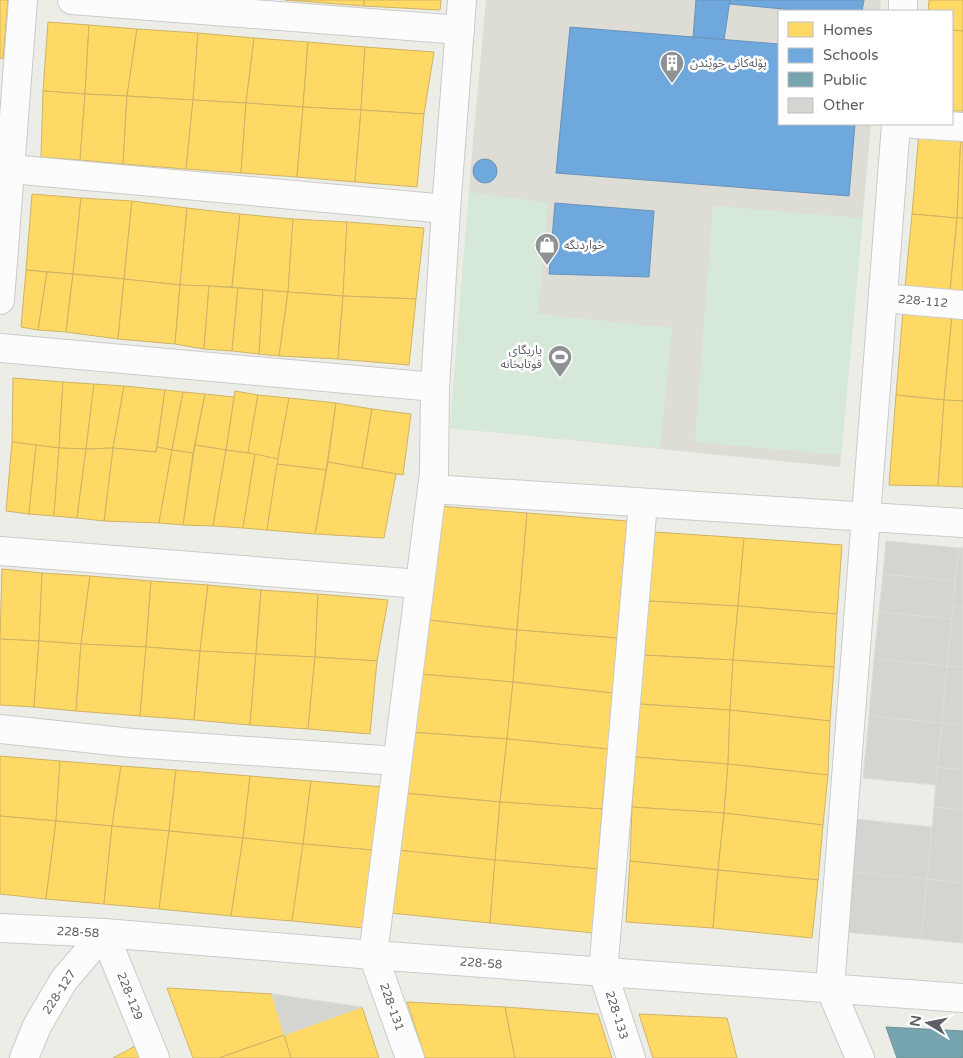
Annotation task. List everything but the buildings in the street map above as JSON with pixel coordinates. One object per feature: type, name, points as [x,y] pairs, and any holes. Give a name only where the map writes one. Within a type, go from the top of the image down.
[{"type":"street","points":[[0,300],[11,169],[8,101],[23,0]]},
{"type":"street","points":[[72,0],[460,30]]},
{"type":"street","points":[[373,955],[434,473],[435,386],[462,0]]},
{"type":"street","points":[[860,1058],[830,988],[896,125]]},
{"type":"street","points":[[929,125],[963,127]]},
{"type":"street","points":[[11,169],[446,209]]},
{"type":"street","name":"228-112","points":[[883,298],[963,305]]},
{"type":"street","points":[[0,348],[435,386]]},
{"type":"street","points":[[432,489],[963,523]]},
{"type":"street","points":[[603,972],[643,503]]},
{"type":"street","points":[[0,551],[420,584]]},
{"type":"street","points":[[0,729],[132,743],[397,761]]},
{"type":"street","name":"228-58","points":[[0,928],[104,933],[373,955],[963,998]]},
{"type":"street","name":"228-127","points":[[24,1058],[37,1026],[64,980],[104,933]]},
{"type":"street","name":"228-129","points":[[104,933],[155,1058]]},
{"type":"street","name":"228-131","points":[[373,955],[410,1058]]},
{"type":"street","name":"228-133","points":[[603,972],[631,1058]]},
{"type":"shaded area","points":[[486,0],[881,0],[880,10],[778,10],[778,125],[871,125],[840,467],[450,428]]},
{"type":"green space","name":"یاریگای قوتابخانە","points":[[469,192],[548,203],[538,314],[672,328],[660,448],[450,428]]},
{"type":"green space","points":[[713,206],[863,218],[841,455],[695,442]]},
{"type":"place","name":"پۆلەکانی خوێندن","points":[[672,84]]},
{"type":"place","name":"خواردنگە","points":[[547,266]]},
{"type":"place","name":"یاریگای قوتابخانە","points":[[560,378]]}]
